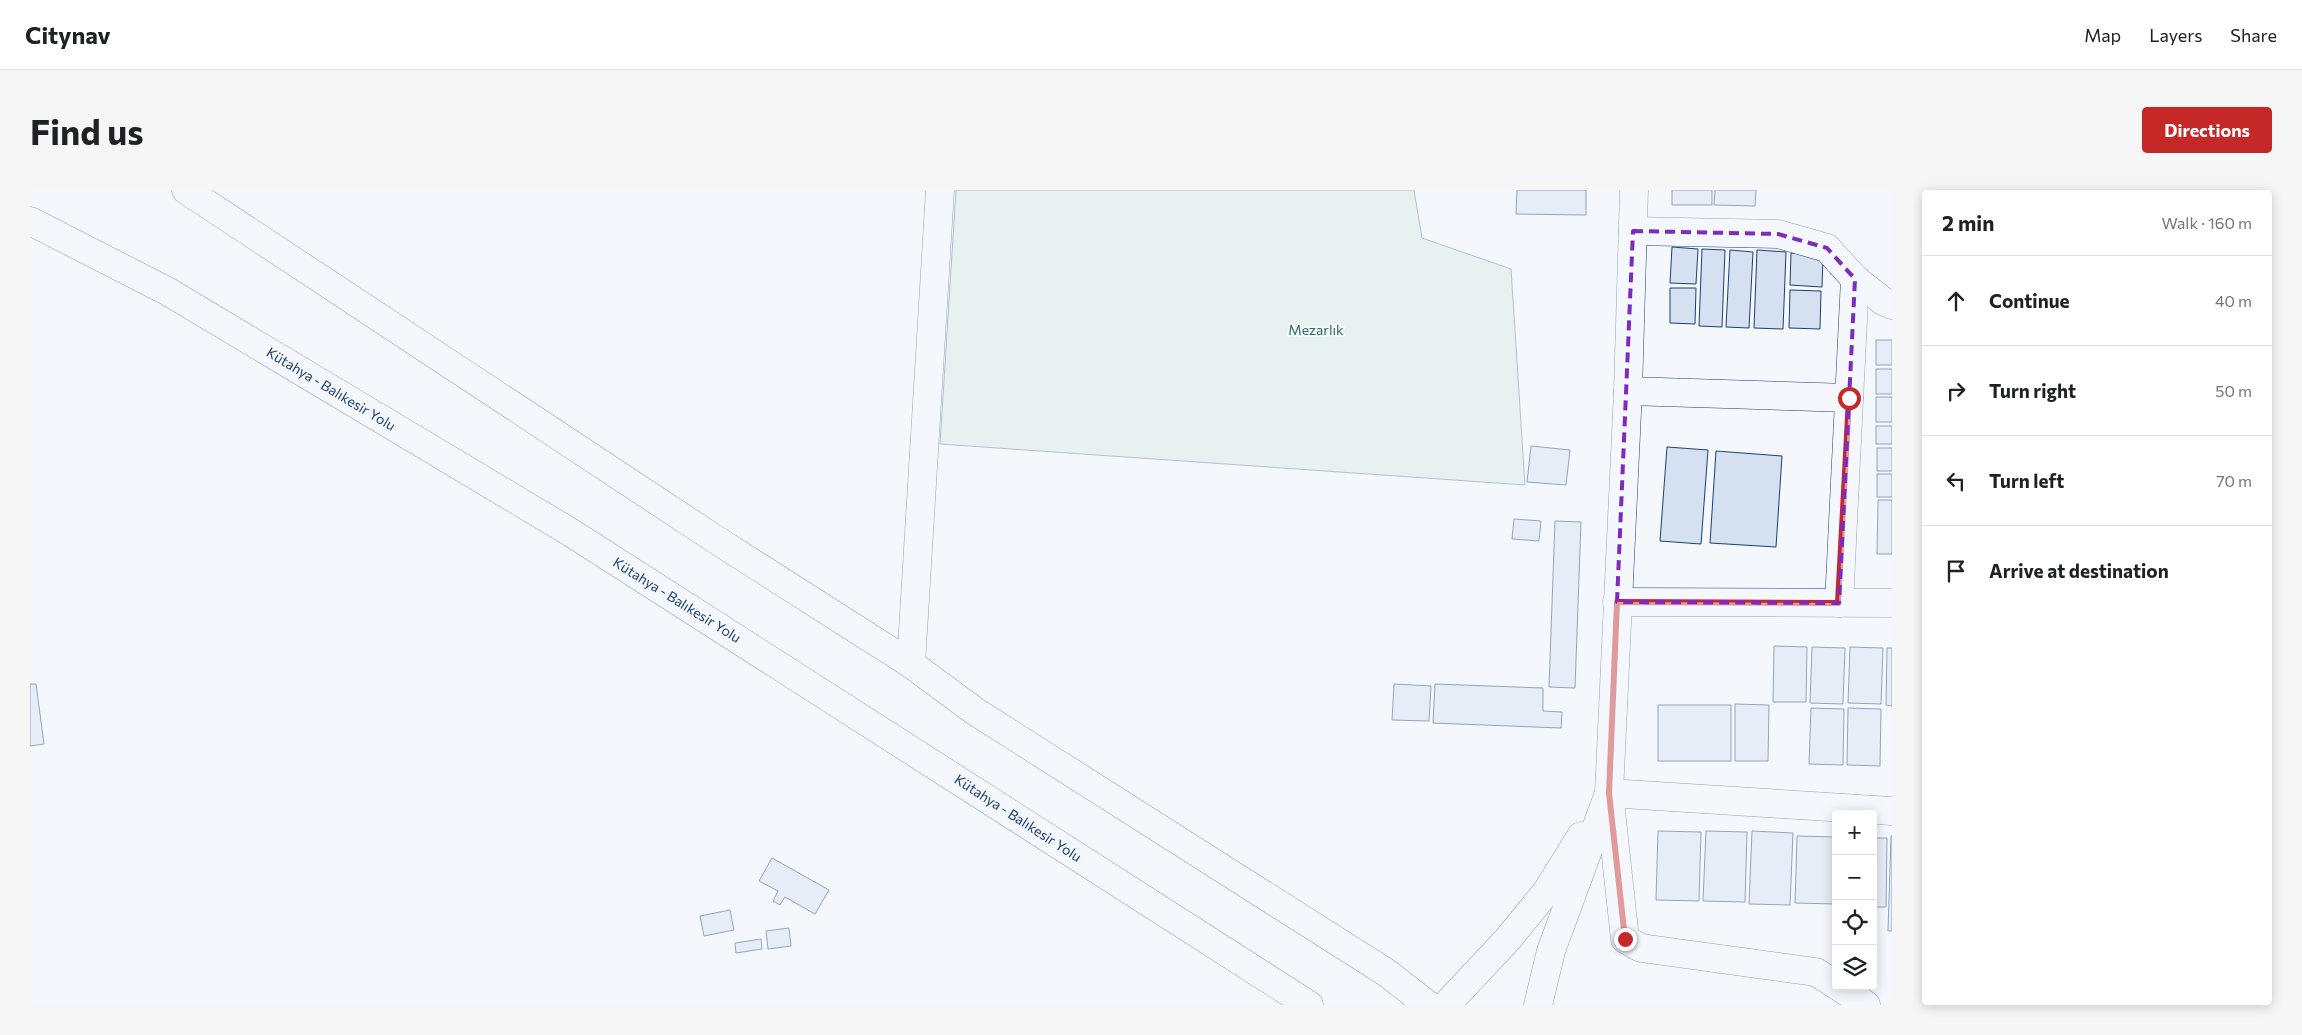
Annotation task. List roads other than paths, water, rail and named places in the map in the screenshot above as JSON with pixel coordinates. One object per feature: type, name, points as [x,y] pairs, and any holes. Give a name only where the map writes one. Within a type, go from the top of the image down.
[{"type":"main road","points":[[186,190],[718,541],[911,664],[976,712],[1387,973],[1428,1005]]},
{"type":"main road","points":[[911,664],[940,190]]},
{"type":"main road","points":[[1634,190],[1628,391],[1609,793],[1625,939],[1641,948],[1816,972],[1832,983]]},
{"type":"main road","name":"Kütahya - Balıkesir Yolu","points":[[30,221],[167,291],[570,532],[1308,1005]]},
{"type":"main road","points":[[1632,231],[1778,234],[1827,248],[1855,279],[1883,301],[1892,305]]},
{"type":"main road","points":[[1838,603],[1855,279]]},
{"type":"main road","points":[[1628,391],[1849,398]]},
{"type":"main road","points":[[1617,602],[1892,603]]},
{"type":"main road","points":[[1609,793],[1892,811]]},
{"type":"main road","points":[[1446,1005],[1508,939],[1547,891],[1609,793]]},
{"type":"main road","points":[[1538,1005],[1551,951],[1609,793]]},
{"type":"main road","points":[[1843,990],[1866,1005]]},
{"type":"park label","name":"Mezarlık","points":[[1316,330]]}]
